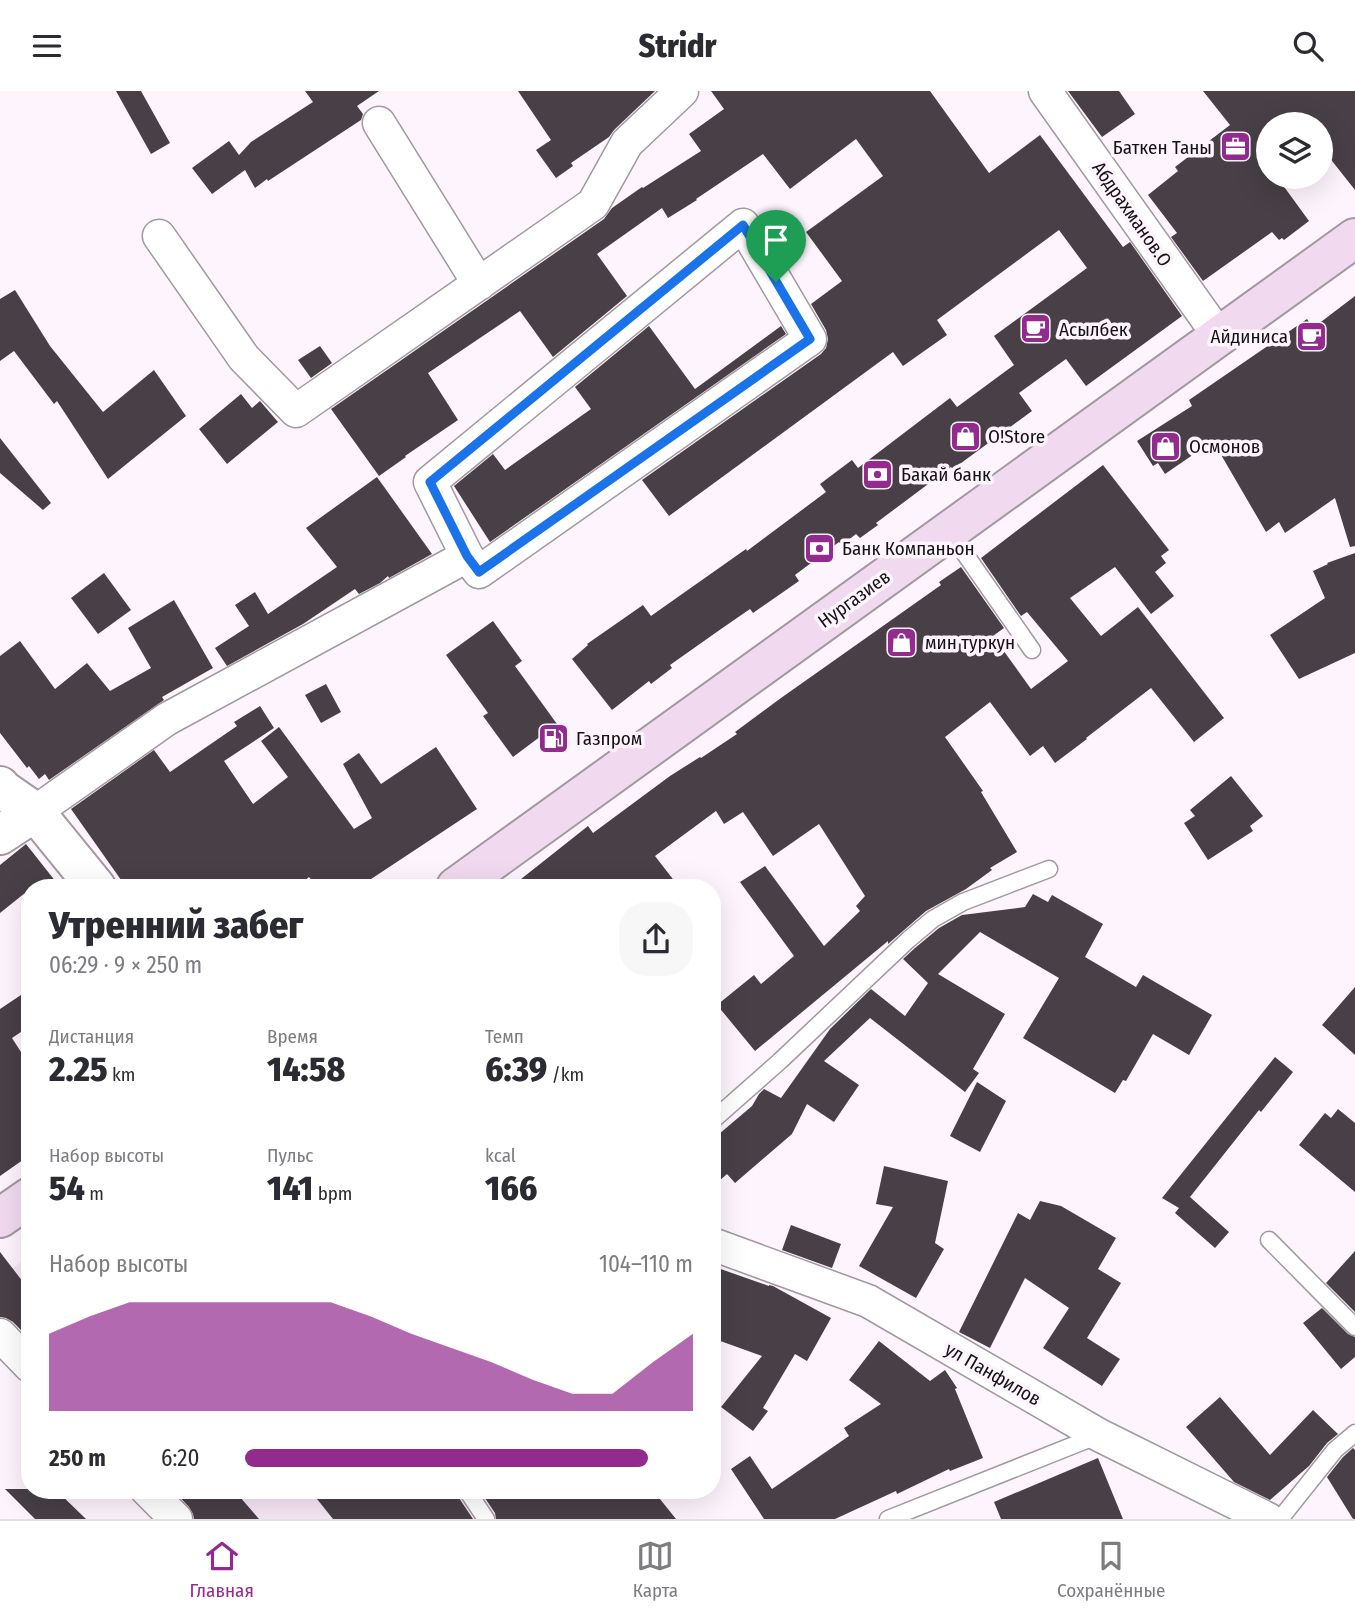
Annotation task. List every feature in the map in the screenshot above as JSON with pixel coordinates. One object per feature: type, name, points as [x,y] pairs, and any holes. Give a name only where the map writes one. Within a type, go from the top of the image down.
[{"type":"main road","name":"Нургазиев","points":[[467,879],[1355,238]]},
{"type":"main road","points":[[0,1218],[21,1203]]},
{"type":"street","points":[[159,236],[244,358],[296,411],[593,204],[627,143],[682,91]]},
{"type":"street","name":"Абдрахманов.О","points":[[1045,91],[1219,336]]},
{"type":"street","points":[[379,123],[479,284]]},
{"type":"street","points":[[743,225],[810,339],[479,572],[467,556],[430,482],[743,225]]},
{"type":"street","points":[[0,835],[167,719],[467,556]]},
{"type":"street","points":[[0,786],[35,812],[89,879]]},
{"type":"street","name":"ул Панфилов","points":[[721,1247],[868,1301],[1098,1435],[1268,1519]]},
{"type":"street","points":[[0,1335],[21,1357]]},
{"type":"lane","points":[[949,531],[1032,650]]},
{"type":"lane","points":[[721,1113],[933,919],[963,902],[1049,869]]},
{"type":"lane","points":[[1269,1240],[1355,1327]]},
{"type":"lane","points":[[1280,1519],[1335,1450],[1355,1433]]},
{"type":"lane","points":[[888,1519],[1098,1435]]},
{"type":"lane","points":[[473,1499],[486,1519]]},
{"type":"shaded area","points":[[21,1262],[21,1319],[0,1297],[0,1275]]},
{"type":"shaded area","points":[[187,1499],[511,1499],[523,1519],[206,1519]]},
{"type":"building","points":[[116,91],[141,91],[170,143],[151,154]]},
{"type":"building","points":[[305,91],[379,91],[357,106],[363,114],[361,120],[268,181],[267,179],[255,188],[245,170],[212,194],[192,168],[229,141],[239,155],[251,142],[313,102]]},
{"type":"building","points":[[518,91],[655,91],[609,137],[571,163],[573,166],[556,178],[536,150],[551,140]]},
{"type":"building","points":[[711,91],[930,91],[989,173],[1040,135],[1123,247],[1130,242],[1182,316],[1086,386],[1066,359],[1019,393],[1032,411],[953,469],[951,467],[860,538],[856,534],[842,545],[839,542],[795,575],[799,581],[753,613],[750,609],[721,629],[670,665],[672,668],[651,684],[649,681],[612,710],[572,659],[587,644],[643,605],[651,616],[746,549],[747,551],[826,492],[820,484],[852,460],[858,468],[950,398],[957,407],[1014,365],[994,336],[1087,268],[1059,230],[937,320],[947,335],[903,366],[893,352],[669,516],[642,480],[826,348],[826,330],[811,304],[842,281],[806,232],[883,176],[856,139],[790,189],[763,154],[668,218],[662,208],[597,254],[627,296],[553,357],[520,311],[428,373],[458,420],[379,476],[331,409],[604,219],[612,208],[642,187],[701,151],[689,134],[724,109]]},
{"type":"building","points":[[1068,91],[1119,91],[1135,114],[1102,137]]},
{"type":"building","points":[[1203,91],[1355,91],[1355,190],[1333,162],[1333,112],[1256,112],[1256,189],[1286,189],[1309,221],[1284,240],[1279,240],[1272,232],[1203,281],[1171,237],[1177,233],[1148,195],[1178,171],[1175,167],[1230,125]]},
{"type":"building","points":[[15,290],[50,346],[103,412],[154,370],[186,416],[108,479],[57,401],[54,404],[14,351],[0,361],[0,299]]},
{"type":"building","points":[[1355,296],[1355,546],[1350,547],[1335,498],[1285,533],[1279,522],[1266,532],[1213,441],[1165,474],[1158,463],[1153,466],[1137,441],[1192,406],[1189,400],[1307,319],[1313,328]]},
{"type":"building","points":[[649,326],[695,389],[781,326],[786,334],[490,542],[454,486],[493,454],[505,470],[591,409],[575,387]]},
{"type":"building","points":[[320,346],[332,363],[311,378],[298,360]]},
{"type":"building","points":[[241,394],[252,408],[260,401],[278,422],[227,464],[199,429]]},
{"type":"building","points":[[0,438],[51,503],[43,510],[0,473]]},
{"type":"building","points":[[1103,465],[1169,550],[1161,556],[1166,563],[1155,572],[1174,596],[1151,614],[1115,567],[1070,598],[1101,636],[1138,607],[1224,718],[1194,742],[1151,688],[1055,763],[1043,746],[1030,756],[990,702],[945,737],[983,791],[981,792],[1017,852],[990,868],[992,870],[966,889],[926,911],[755,1051],[721,1010],[721,1002],[754,975],[761,984],[794,956],[740,882],[765,866],[824,946],[860,911],[856,906],[865,896],[819,824],[773,856],[743,812],[724,824],[716,811],[655,856],[673,879],[521,879],[588,826],[593,833],[670,776],[737,734],[735,732],[941,585],[939,582],[961,567],[1004,628],[993,636],[1031,689],[1068,661],[1027,612],[1021,616],[981,558]]},
{"type":"building","points":[[377,477],[432,554],[359,594],[355,589],[303,624],[227,666],[215,648],[249,626],[235,605],[255,592],[268,614],[337,567],[306,528]]},
{"type":"building","points":[[1355,553],[1355,653],[1299,679],[1270,635],[1325,598],[1313,571]]},
{"type":"building","points":[[104,573],[131,610],[98,634],[71,598]]},
{"type":"building","points":[[174,600],[213,668],[162,697],[164,700],[49,780],[45,774],[39,779],[0,733],[0,656],[20,641],[55,689],[87,663],[110,691],[151,668],[128,628]]},
{"type":"building","points":[[493,621],[522,661],[515,666],[557,724],[513,757],[483,716],[488,713],[446,655]]},
{"type":"building","points":[[326,684],[341,712],[321,723],[305,695]]},
{"type":"building","points":[[260,706],[274,728],[224,761],[253,804],[288,777],[261,741],[279,727],[354,829],[372,818],[343,764],[359,753],[381,784],[436,747],[477,809],[371,879],[120,879],[71,809],[154,750],[170,772],[237,726],[234,722]]},
{"type":"building","points":[[1231,776],[1263,816],[1250,826],[1253,831],[1208,860],[1184,823],[1195,816],[1190,810]]},
{"type":"building","points":[[26,844],[54,879],[21,879],[21,896],[0,913],[0,865]]},
{"type":"building","points":[[1033,894],[1048,902],[1052,895],[1103,924],[1085,957],[1136,987],[1143,975],[1212,1015],[1189,1055],[1153,1034],[1126,1081],[1123,1080],[1115,1093],[1023,1038],[1059,978],[980,932],[938,974],[1005,1014],[973,1069],[979,1073],[965,1092],[870,1018],[824,1061],[859,1085],[834,1122],[807,1104],[792,1134],[735,1183],[727,1174],[721,1179],[721,1132],[752,1106],[764,1089],[781,1098],[830,1029],[871,989],[905,1016],[928,983],[903,959],[915,948],[939,928],[962,915],[1025,907]]},
{"type":"building","points":[[1355,987],[1355,1055],[1322,1025]]},
{"type":"building","points":[[21,995],[21,1032],[12,1038],[21,1052],[21,1161],[0,1176],[0,1009]]},
{"type":"building","points":[[1275,1057],[1293,1072],[1190,1197],[1229,1232],[1215,1248],[1175,1213],[1179,1208],[1162,1198]]},
{"type":"building","points":[[977,1082],[1006,1101],[980,1152],[950,1136]]},
{"type":"building","points":[[1338,1109],[1355,1123],[1355,1192],[1299,1145],[1325,1113],[1331,1118]]},
{"type":"building","points":[[884,1166],[948,1181],[935,1243],[944,1249],[916,1298],[859,1266],[893,1207],[876,1204]]},
{"type":"building","points":[[1040,1201],[1061,1206],[1116,1238],[1098,1269],[1121,1283],[1087,1338],[1120,1359],[1102,1386],[1043,1348],[1069,1308],[1025,1278],[990,1348],[959,1332],[1018,1213],[1030,1220]]},
{"type":"building","points":[[791,1225],[841,1244],[832,1268],[782,1250]]},
{"type":"building","points":[[1355,1251],[1355,1312],[1326,1283]]},
{"type":"building","points":[[0,1252],[21,1279],[21,1330],[13,1322],[0,1317]]},
{"type":"building","points":[[721,1269],[773,1286],[831,1318],[807,1361],[795,1354],[763,1408],[768,1411],[753,1431],[721,1407],[762,1356],[721,1341]]},
{"type":"building","points":[[1322,1308],[1348,1334],[1355,1337],[1355,1357],[1341,1369],[1303,1323]]},
{"type":"building","points":[[879,1341],[930,1381],[945,1370],[957,1388],[955,1389],[983,1458],[950,1471],[949,1469],[835,1519],[764,1519],[731,1469],[750,1456],[772,1489],[849,1436],[844,1428],[881,1404],[849,1380]]},
{"type":"building","points":[[1220,1397],[1270,1455],[1313,1410],[1338,1434],[1327,1443],[1309,1466],[1270,1500],[1234,1482],[1186,1427]]},
{"type":"building","points":[[1353,1448],[1355,1450],[1355,1519],[1327,1477]]},
{"type":"building","points":[[1098,1458],[1123,1519],[1001,1519],[994,1502]]},
{"type":"building","points":[[5,1489],[21,1489],[21,1499],[65,1499],[86,1519],[35,1519]]},
{"type":"building","points":[[181,1499],[242,1499],[259,1519],[194,1519],[189,1507]]},
{"type":"building","points":[[317,1499],[460,1499],[473,1519],[333,1519]]},
{"type":"building","points":[[486,1499],[660,1499],[676,1519],[496,1519]]},
{"type":"place","name":"Баткен Таны","points":[[1235,147]]},
{"type":"place","name":"Асылбек","points":[[1036,329]]},
{"type":"place","name":"Айдиниса","points":[[1311,336]]},
{"type":"place","name":"O!Store","points":[[965,436]]},
{"type":"place","name":"Осмонов","points":[[1166,446]]},
{"type":"place","name":"Бакай банк","points":[[878,474]]},
{"type":"place","name":"Банк Компаньон","points":[[819,548]]},
{"type":"place","name":"мин туркун","points":[[902,642]]},
{"type":"place","name":"Газпром","points":[[553,738]]},
{"type":"route","points":[[743,225],[776,282],[810,339],[479,572],[467,556],[430,482],[743,225]]}]
